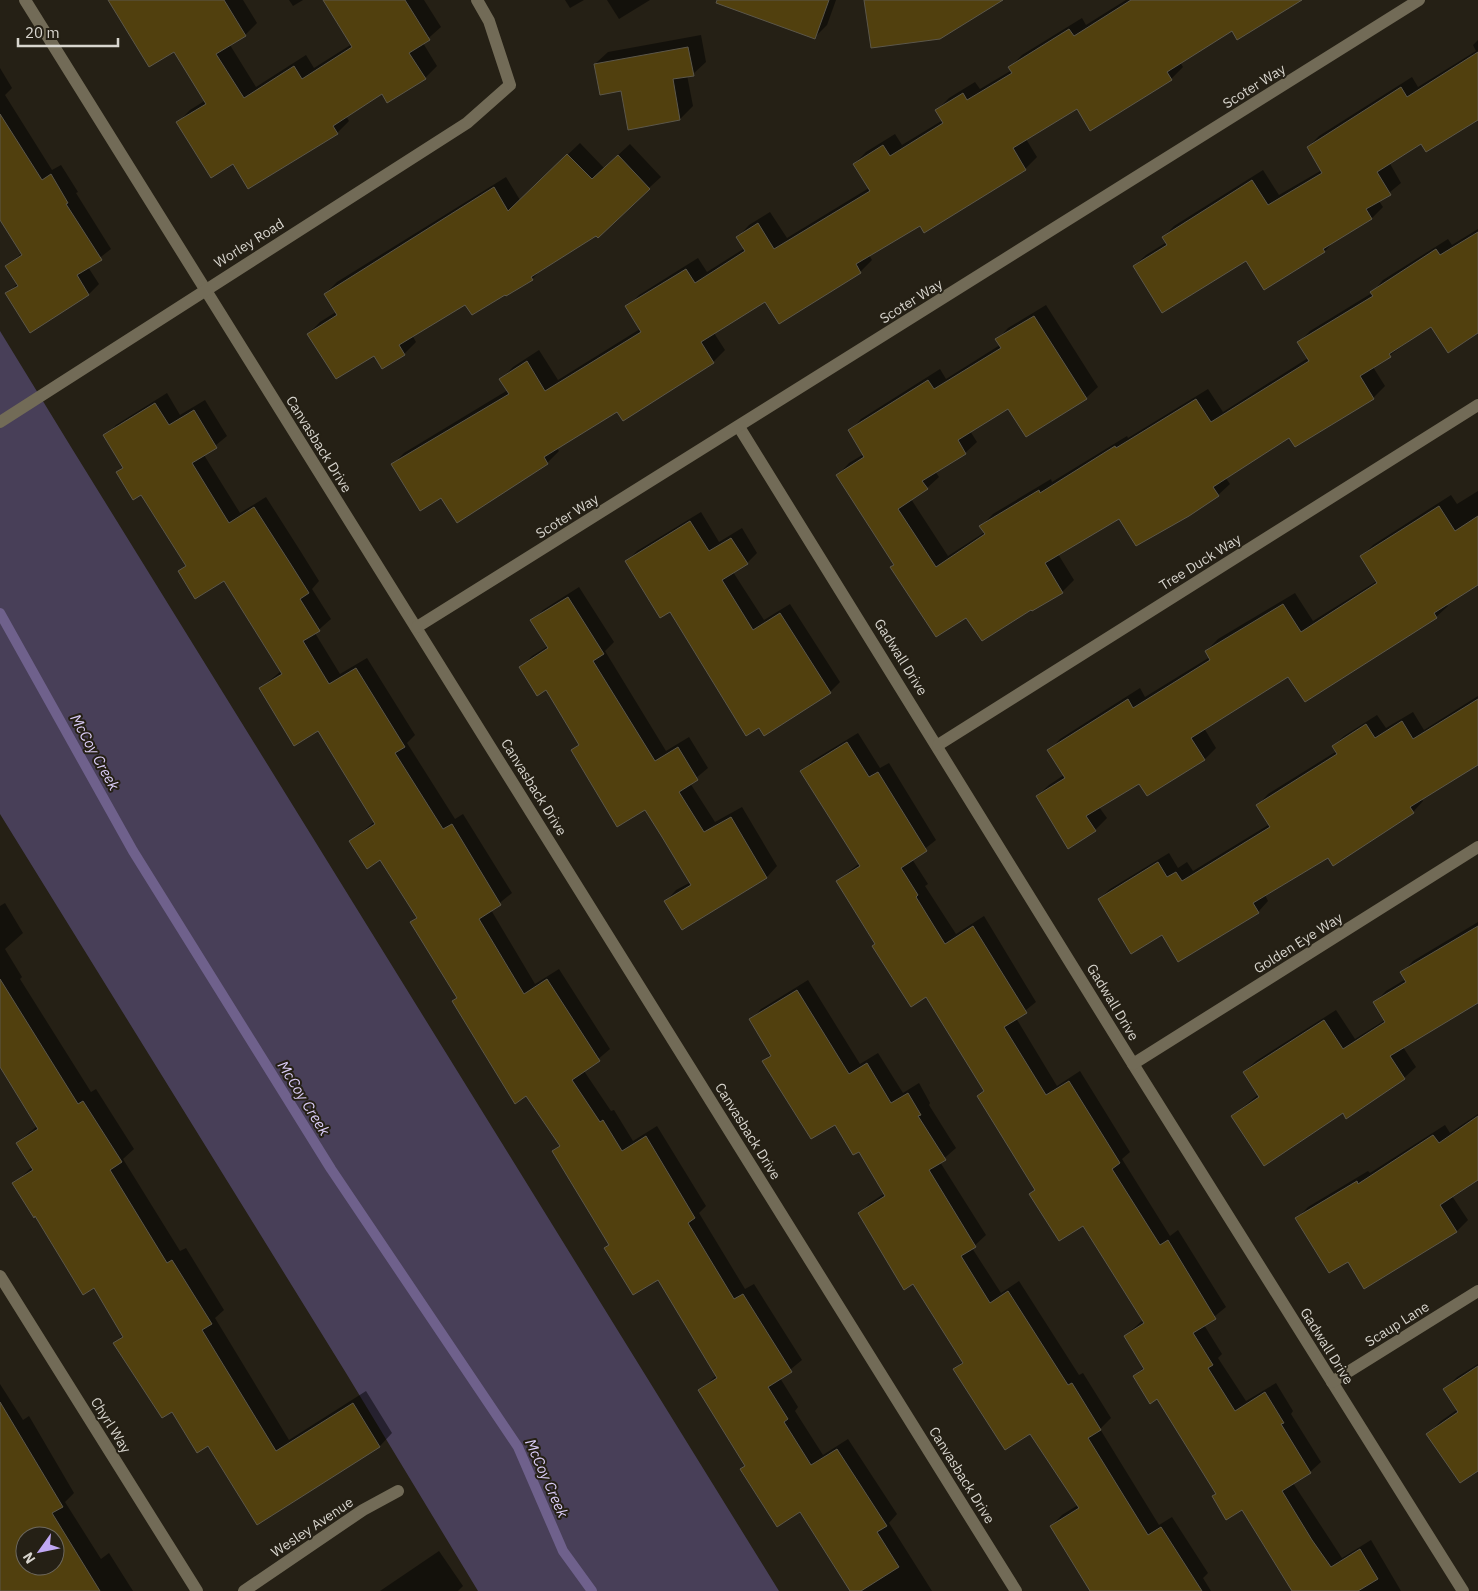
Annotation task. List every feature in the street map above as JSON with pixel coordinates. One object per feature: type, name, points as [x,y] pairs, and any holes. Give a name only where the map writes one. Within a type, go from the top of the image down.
[{"type":"street","name":"Canvasback Drive","points":[[25,0],[1016,1591]]},
{"type":"street","name":"Worley Road","points":[[0,422],[467,123],[510,85],[490,21],[477,0]]},
{"type":"street","name":"Scoter Way","points":[[417,627],[1419,0]]},
{"type":"street","name":"Tree Duck Way","points":[[938,744],[1478,406]]},
{"type":"street","name":"Gadwall Drive","points":[[739,427],[938,744],[1133,1064],[1463,1591]]},
{"type":"street","name":"Golden Eye Way","points":[[1133,1064],[1478,848]]},
{"type":"street","name":"Chyrl Way","points":[[0,1276],[197,1591]]},
{"type":"street","name":"Scaup Lane","points":[[1332,1382],[1478,1291]]},
{"type":"street","name":"Wesley Avenue","points":[[244,1591],[363,1510],[398,1491]]},
{"type":"shaded area","points":[[0,331],[779,1591],[478,1591],[346,1373],[0,814]]},
{"type":"building","points":[[108,0],[224,0],[246,36],[216,54],[244,98],[294,66],[302,79],[352,47],[323,0],[405,0],[430,40],[409,53],[426,79],[387,103],[382,94],[333,126],[338,134],[248,189],[233,164],[211,178],[176,122],[206,104],[174,52],[149,67]]},
{"type":"building","points":[[717,0],[829,0],[815,39],[716,3]]},
{"type":"building","points":[[864,0],[1003,0],[940,39],[871,48]]},
{"type":"building","points":[[1131,0],[1302,0],[1237,40],[1232,31],[1167,72],[1172,80],[1090,131],[1077,109],[1013,148],[1026,170],[924,233],[920,226],[856,264],[861,273],[779,324],[765,302],[701,342],[714,363],[623,421],[617,412],[544,457],[548,464],[457,523],[441,498],[420,511],[391,464],[509,394],[499,379],[527,361],[545,391],[641,332],[625,306],[686,269],[695,283],[745,251],[736,237],[758,223],[774,249],[870,191],[853,164],[883,145],[890,156],[943,123],[935,110],[963,93],[967,100],[1012,73],[1008,67],[1069,29],[1074,36]]},
{"type":"building","points":[[688,47],[694,76],[673,79],[680,120],[628,130],[621,91],[600,95],[594,64]]},
{"type":"building","points":[[1478,52],[1478,120],[1426,152],[1421,144],[1377,172],[1391,195],[1366,209],[1372,219],[1323,249],[1325,252],[1264,290],[1246,261],[1162,313],[1133,266],[1167,245],[1162,237],[1252,180],[1268,205],[1322,173],[1307,147],[1401,87],[1407,97]]},
{"type":"building","points":[[0,114],[42,180],[51,174],[68,203],[66,204],[102,260],[77,275],[89,295],[30,333],[5,293],[18,286],[5,266],[22,255],[0,220]]},
{"type":"building","points":[[567,154],[592,179],[618,155],[650,189],[598,238],[596,236],[531,277],[533,280],[472,315],[465,305],[399,345],[405,355],[382,369],[374,356],[336,379],[307,334],[337,315],[324,294],[494,187],[508,211]]},
{"type":"building","points":[[1478,232],[1478,333],[1448,353],[1431,327],[1389,354],[1391,357],[1360,376],[1374,399],[1295,447],[1289,438],[1213,487],[1219,496],[1189,516],[1136,546],[1119,519],[1045,563],[1063,593],[1031,610],[982,641],[966,618],[936,637],[890,567],[894,565],[836,475],[864,457],[848,430],[928,380],[934,389],[1001,348],[995,339],[1034,316],[1087,399],[1026,437],[1008,409],[958,440],[966,454],[922,481],[928,489],[898,509],[936,567],[985,534],[979,526],[1039,490],[1040,493],[1115,446],[1116,448],[1196,399],[1211,422],[1309,361],[1297,342],[1373,296],[1370,292],[1436,249],[1440,255]]},
{"type":"building","points":[[155,403],[169,425],[194,410],[217,448],[192,463],[229,523],[254,507],[309,593],[300,599],[320,631],[303,641],[329,684],[356,668],[405,747],[395,753],[443,829],[452,824],[501,905],[479,919],[524,994],[547,979],[600,1061],[572,1080],[600,1122],[603,1120],[622,1151],[646,1136],[695,1218],[688,1223],[734,1299],[743,1294],[792,1372],[768,1387],[788,1419],[784,1422],[811,1465],[837,1449],[887,1526],[877,1532],[899,1567],[861,1591],[850,1591],[800,1512],[777,1527],[740,1469],[745,1466],[698,1390],[717,1378],[658,1280],[633,1295],[604,1248],[609,1245],[552,1151],[560,1146],[526,1096],[515,1104],[452,1001],[457,998],[410,922],[417,918],[380,860],[367,869],[349,841],[375,824],[318,731],[294,746],[259,688],[282,674],[224,581],[195,599],[178,571],[186,566],[141,495],[133,500],[116,472],[123,468],[103,435]]},
{"type":"building","points":[[1439,506],[1455,531],[1478,516],[1478,585],[1434,613],[1437,618],[1305,702],[1288,677],[1191,738],[1205,760],[1147,796],[1139,784],[1086,816],[1096,831],[1068,849],[1036,796],[1065,778],[1047,750],[1128,699],[1133,708],[1210,660],[1205,651],[1283,604],[1301,632],[1377,583],[1360,556]]},
{"type":"building","points":[[690,521],[709,551],[731,538],[748,564],[722,580],[753,630],[780,613],[831,693],[764,736],[759,728],[746,736],[670,612],[660,618],[625,561]]},
{"type":"building","points":[[568,597],[604,654],[593,661],[655,761],[678,747],[698,780],[679,792],[704,832],[731,817],[767,878],[682,930],[664,901],[691,885],[662,837],[645,810],[617,827],[571,750],[579,745],[546,690],[537,696],[519,667],[548,648],[530,620]]},
{"type":"building","points":[[1478,699],[1478,765],[1410,807],[1414,813],[1333,866],[1328,858],[1253,903],[1259,913],[1178,962],[1162,935],[1131,954],[1098,899],[1158,862],[1167,877],[1176,872],[1182,881],[1270,827],[1256,805],[1337,754],[1332,746],[1366,724],[1375,738],[1402,721],[1413,739]]},
{"type":"building","points":[[847,742],[869,777],[878,772],[927,851],[901,868],[918,895],[916,897],[945,944],[973,926],[1027,1013],[1004,1027],[1046,1095],[1069,1081],[1120,1163],[1112,1169],[1160,1245],[1168,1240],[1216,1319],[1193,1333],[1213,1365],[1208,1368],[1235,1411],[1265,1392],[1284,1423],[1281,1424],[1311,1473],[1282,1491],[1312,1540],[1331,1567],[1360,1549],[1378,1579],[1358,1591],[1292,1591],[1242,1510],[1226,1520],[1212,1496],[1216,1494],[1157,1399],[1150,1404],[1133,1376],[1144,1369],[1124,1336],[1144,1323],[1083,1226],[1059,1241],[1029,1194],[1035,1190],[977,1096],[984,1091],[926,997],[911,1007],[872,946],[875,944],[836,881],[860,866],[800,771]]},
{"type":"building","points":[[1478,926],[1478,1003],[1390,1056],[1405,1079],[1346,1119],[1343,1113],[1264,1166],[1231,1116],[1259,1097],[1243,1072],[1324,1020],[1343,1049],[1385,1022],[1373,1002],[1406,982],[1400,972]]},
{"type":"building","points":[[0,979],[78,1104],[83,1101],[122,1162],[110,1170],[167,1263],[172,1260],[212,1324],[202,1330],[276,1451],[353,1403],[380,1447],[257,1525],[208,1446],[197,1453],[172,1412],[162,1418],[113,1343],[123,1337],[94,1288],[83,1295],[35,1216],[34,1218],[12,1183],[33,1170],[16,1143],[38,1129],[0,1067]]},
{"type":"building","points":[[797,990],[849,1074],[867,1063],[891,1103],[908,1093],[921,1115],[918,1116],[946,1160],[929,1170],[976,1247],[961,1256],[990,1303],[1008,1291],[1068,1385],[1072,1383],[1101,1430],[1088,1438],[1148,1535],[1161,1527],[1202,1591],[1090,1591],[1050,1526],[1079,1508],[1030,1434],[1005,1450],[953,1369],[963,1363],[913,1284],[904,1290],[858,1213],[885,1196],[859,1152],[853,1155],[835,1125],[811,1139],[762,1061],[771,1056],[749,1019]]},
{"type":"building","points":[[1478,1116],[1478,1180],[1440,1205],[1457,1232],[1364,1289],[1348,1262],[1329,1273],[1295,1218],[1357,1181],[1358,1184],[1433,1135],[1439,1143]]},
{"type":"building","points":[[1478,1366],[1478,1471],[1460,1483],[1426,1434],[1458,1412],[1443,1389]]},
{"type":"building","points":[[0,1402],[63,1507],[52,1513],[60,1526],[15,1526],[15,1576],[65,1576],[65,1534],[100,1591],[0,1591]]},
{"type":"waterway","name":"McCoy Creek","points":[[0,613],[133,851],[331,1169],[518,1447],[563,1551],[592,1591]]}]
